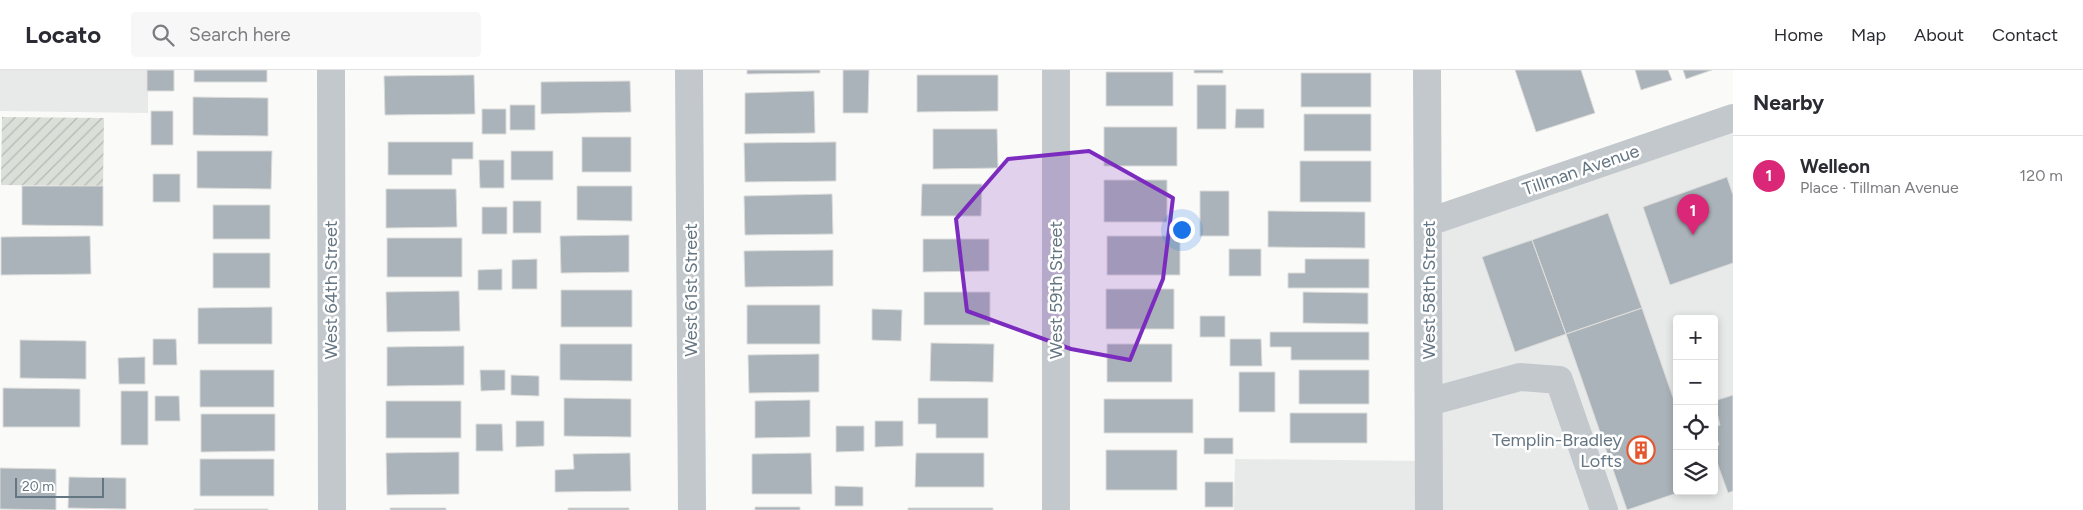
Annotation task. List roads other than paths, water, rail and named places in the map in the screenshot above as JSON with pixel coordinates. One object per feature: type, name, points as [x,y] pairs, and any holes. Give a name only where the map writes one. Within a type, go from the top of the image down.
[{"type":"street","name":"West 64th Street","points":[[331,70],[332,510]]},
{"type":"street","name":"West 61st Street","points":[[689,70],[692,510]]},
{"type":"street","name":"West 59th Street","points":[[1056,70],[1056,510]]},
{"type":"street","name":"West 58th Street","points":[[1427,70],[1429,510]]},
{"type":"street","name":"Tillman Avenue","points":[[1429,222],[1733,118]]},
{"type":"street","points":[[1429,402],[1520,377],[1559,380],[1604,510]]},
{"type":"place","name":"Welleon","points":[[1693,235]]},
{"type":"place","name":"Templin-Bradley Lofts","points":[[1641,450]]}]
